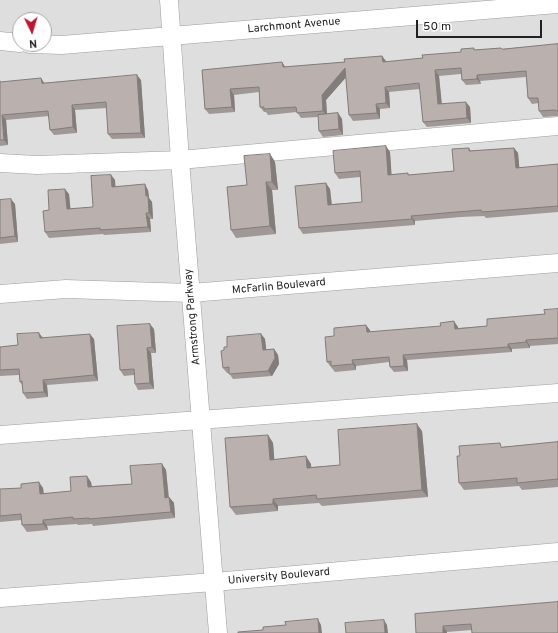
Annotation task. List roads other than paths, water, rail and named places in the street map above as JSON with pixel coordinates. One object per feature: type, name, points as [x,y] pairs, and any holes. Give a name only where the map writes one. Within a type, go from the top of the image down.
[{"type":"street","name":"Armstrong Parkway","points":[[170,0],[180,160],[218,633]]},
{"type":"street","name":"Larchmont Avenue","points":[[52,45],[172,37],[558,4]]},
{"type":"street","points":[[0,41],[12,42]]},
{"type":"street","points":[[0,163],[37,165],[180,160],[558,126]]},
{"type":"street","name":"McFarlin Boulevard","points":[[0,294],[66,289],[191,293],[558,263]]},
{"type":"street","points":[[0,435],[558,393]]},
{"type":"street","name":"University Boulevard","points":[[0,598],[214,582],[558,552]]}]
